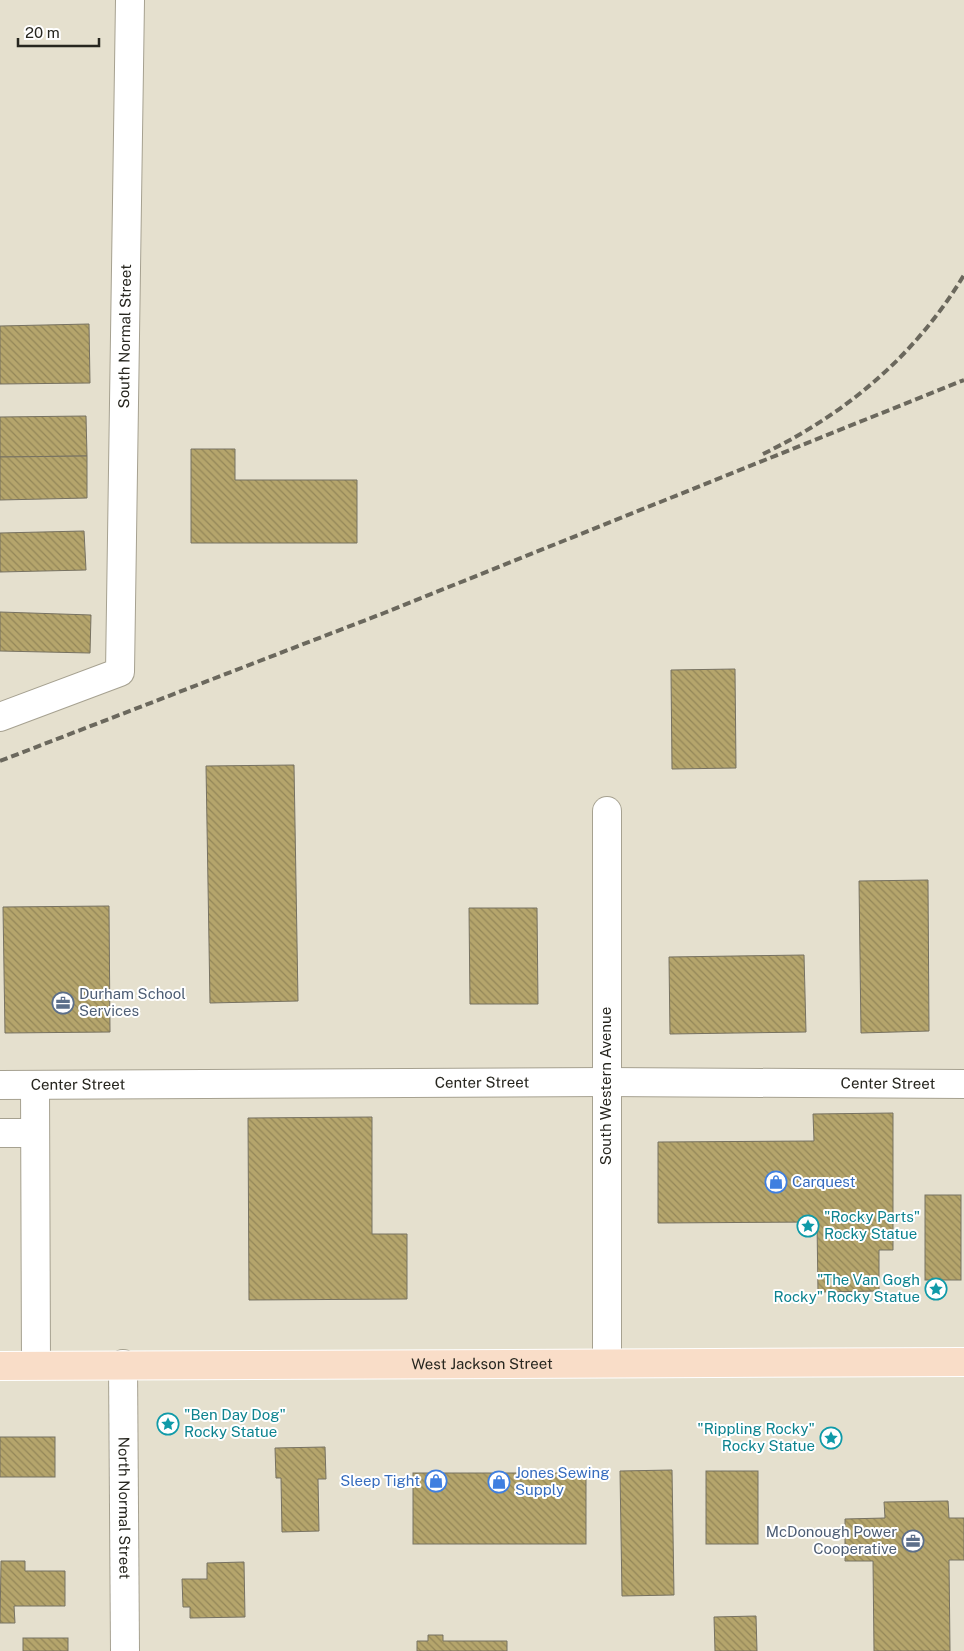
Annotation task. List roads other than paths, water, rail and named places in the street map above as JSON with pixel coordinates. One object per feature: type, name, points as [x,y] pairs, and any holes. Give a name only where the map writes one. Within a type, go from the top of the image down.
[{"type":"main road","name":"West Jackson Street","points":[[0,1366],[964,1362]]},
{"type":"street","name":"South Normal Street","points":[[0,717],[120,672],[130,0]]},
{"type":"street","name":"South Western Avenue","points":[[607,811],[607,1362]]},
{"type":"street","name":"Center Street","points":[[0,1085],[606,1082],[964,1084]]},
{"type":"street","points":[[35,1085],[36,1365]]},
{"type":"street","points":[[0,1133],[35,1133]]},
{"type":"street","name":"North Normal Street","points":[[123,1364],[125,1651]]},
{"type":"railway","points":[[763,454],[823,420],[877,380],[924,331],[964,275]]},
{"type":"railway","points":[[0,761],[384,613],[964,380]]},
{"type":"place","name":"Durham School Services","points":[[63,1003]]},
{"type":"place","name":"Carquest","points":[[776,1182]]},
{"type":"place","name":"\"Rocky Parts\" Rocky Statue","points":[[808,1226]]},
{"type":"place","name":"\"The Van Gogh Rocky\" Rocky Statue","points":[[936,1289]]},
{"type":"place","name":"\"Ben Day Dog\" Rocky Statue","points":[[168,1424]]},
{"type":"place","name":"\"Rippling Rocky\" Rocky Statue","points":[[831,1438]]},
{"type":"place","name":"Sleep Tight","points":[[436,1481]]},
{"type":"place","name":"Jones Sewing Supply","points":[[499,1482]]},
{"type":"place","name":"McDonough Power Cooperative","points":[[913,1541]]}]
